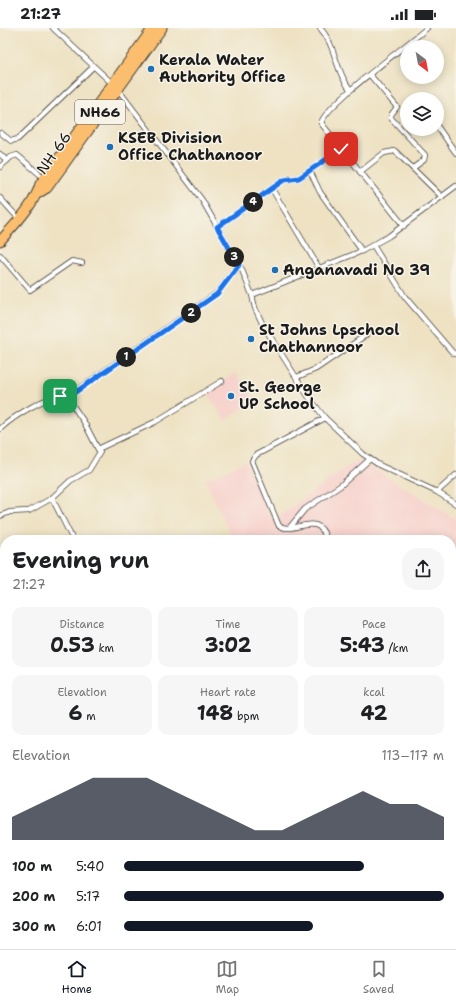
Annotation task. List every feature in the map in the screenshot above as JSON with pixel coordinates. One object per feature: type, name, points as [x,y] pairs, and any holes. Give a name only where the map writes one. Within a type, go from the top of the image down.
[{"type":"highway","name":"NH 66","points":[[37,194],[47,188],[153,28]]},
{"type":"highway","name":"NH 66","points":[[0,241],[20,220],[37,194],[40,184],[44,178],[114,86],[162,28]]},
{"type":"street","points":[[53,28],[114,86],[184,174],[202,200],[239,265],[263,325],[308,396],[325,418],[370,459],[397,474],[436,492],[456,504]]},
{"type":"street","points":[[321,28],[328,40],[343,80],[350,90]]},
{"type":"street","points":[[404,226],[321,123],[324,117],[350,90],[428,28]]},
{"type":"street","points":[[1,133],[11,141],[18,139],[93,67]]},
{"type":"street","points":[[370,75],[397,107],[390,115],[391,118],[425,155],[424,160],[413,168]]},
{"type":"street","points":[[444,136],[456,153]]},
{"type":"street","points":[[217,227],[284,180],[297,180],[341,149]]},
{"type":"street","points":[[360,172],[384,153],[392,150],[398,153],[442,197]]},
{"type":"street","points":[[0,154],[7,161]]},
{"type":"street","points":[[0,167],[15,155],[19,155],[44,178]]},
{"type":"street","points":[[310,171],[320,192],[362,251]]},
{"type":"street","points":[[252,295],[362,251],[404,226],[456,186]]},
{"type":"street","points":[[272,189],[319,268]]},
{"type":"street","points":[[0,198],[20,220]]},
{"type":"street","points":[[373,245],[405,297],[453,353],[456,354]]},
{"type":"street","points":[[0,255],[30,290],[72,261],[82,263]]},
{"type":"street","points":[[67,398],[217,294],[239,265]]},
{"type":"street","points":[[297,377],[316,369],[366,335]]},
{"type":"street","points":[[98,449],[155,422],[222,381]]},
{"type":"street","points":[[0,429],[38,404],[60,396],[67,398],[84,422],[100,452],[89,470],[70,481],[52,498],[28,511],[10,512],[0,516]]},
{"type":"street","points":[[325,418],[253,458],[253,466],[281,528],[307,524],[318,526],[326,535]]},
{"type":"street","points":[[290,527],[305,509],[340,486],[370,459]]},
{"type":"street","points":[[436,492],[456,475]]},
{"type":"street","points":[[52,498],[70,535]]},
{"type":"shaded area","name":"St. George UP School","points":[[236,373],[255,400],[226,420],[207,393]]},
{"type":"shaded area","points":[[358,459],[456,519],[456,535],[231,535],[205,480],[245,461],[272,517],[278,517]]},
{"type":"place","name":"Kerala Water Authority Office","points":[[151,69]]},
{"type":"place","name":"KSEB Division Office Chathanoor","points":[[110,147]]},
{"type":"place","name":"Anganavadi No 39","points":[[275,270]]},
{"type":"place","name":"St Johns Lpschool Chathannoor","points":[[251,339]]},
{"type":"place","name":"St. George UP School","points":[[231,396]]},
{"type":"route","points":[[60,396],[67,398],[197,309],[219,292],[239,265],[217,227],[284,180],[294,180],[299,178],[341,149]]}]
